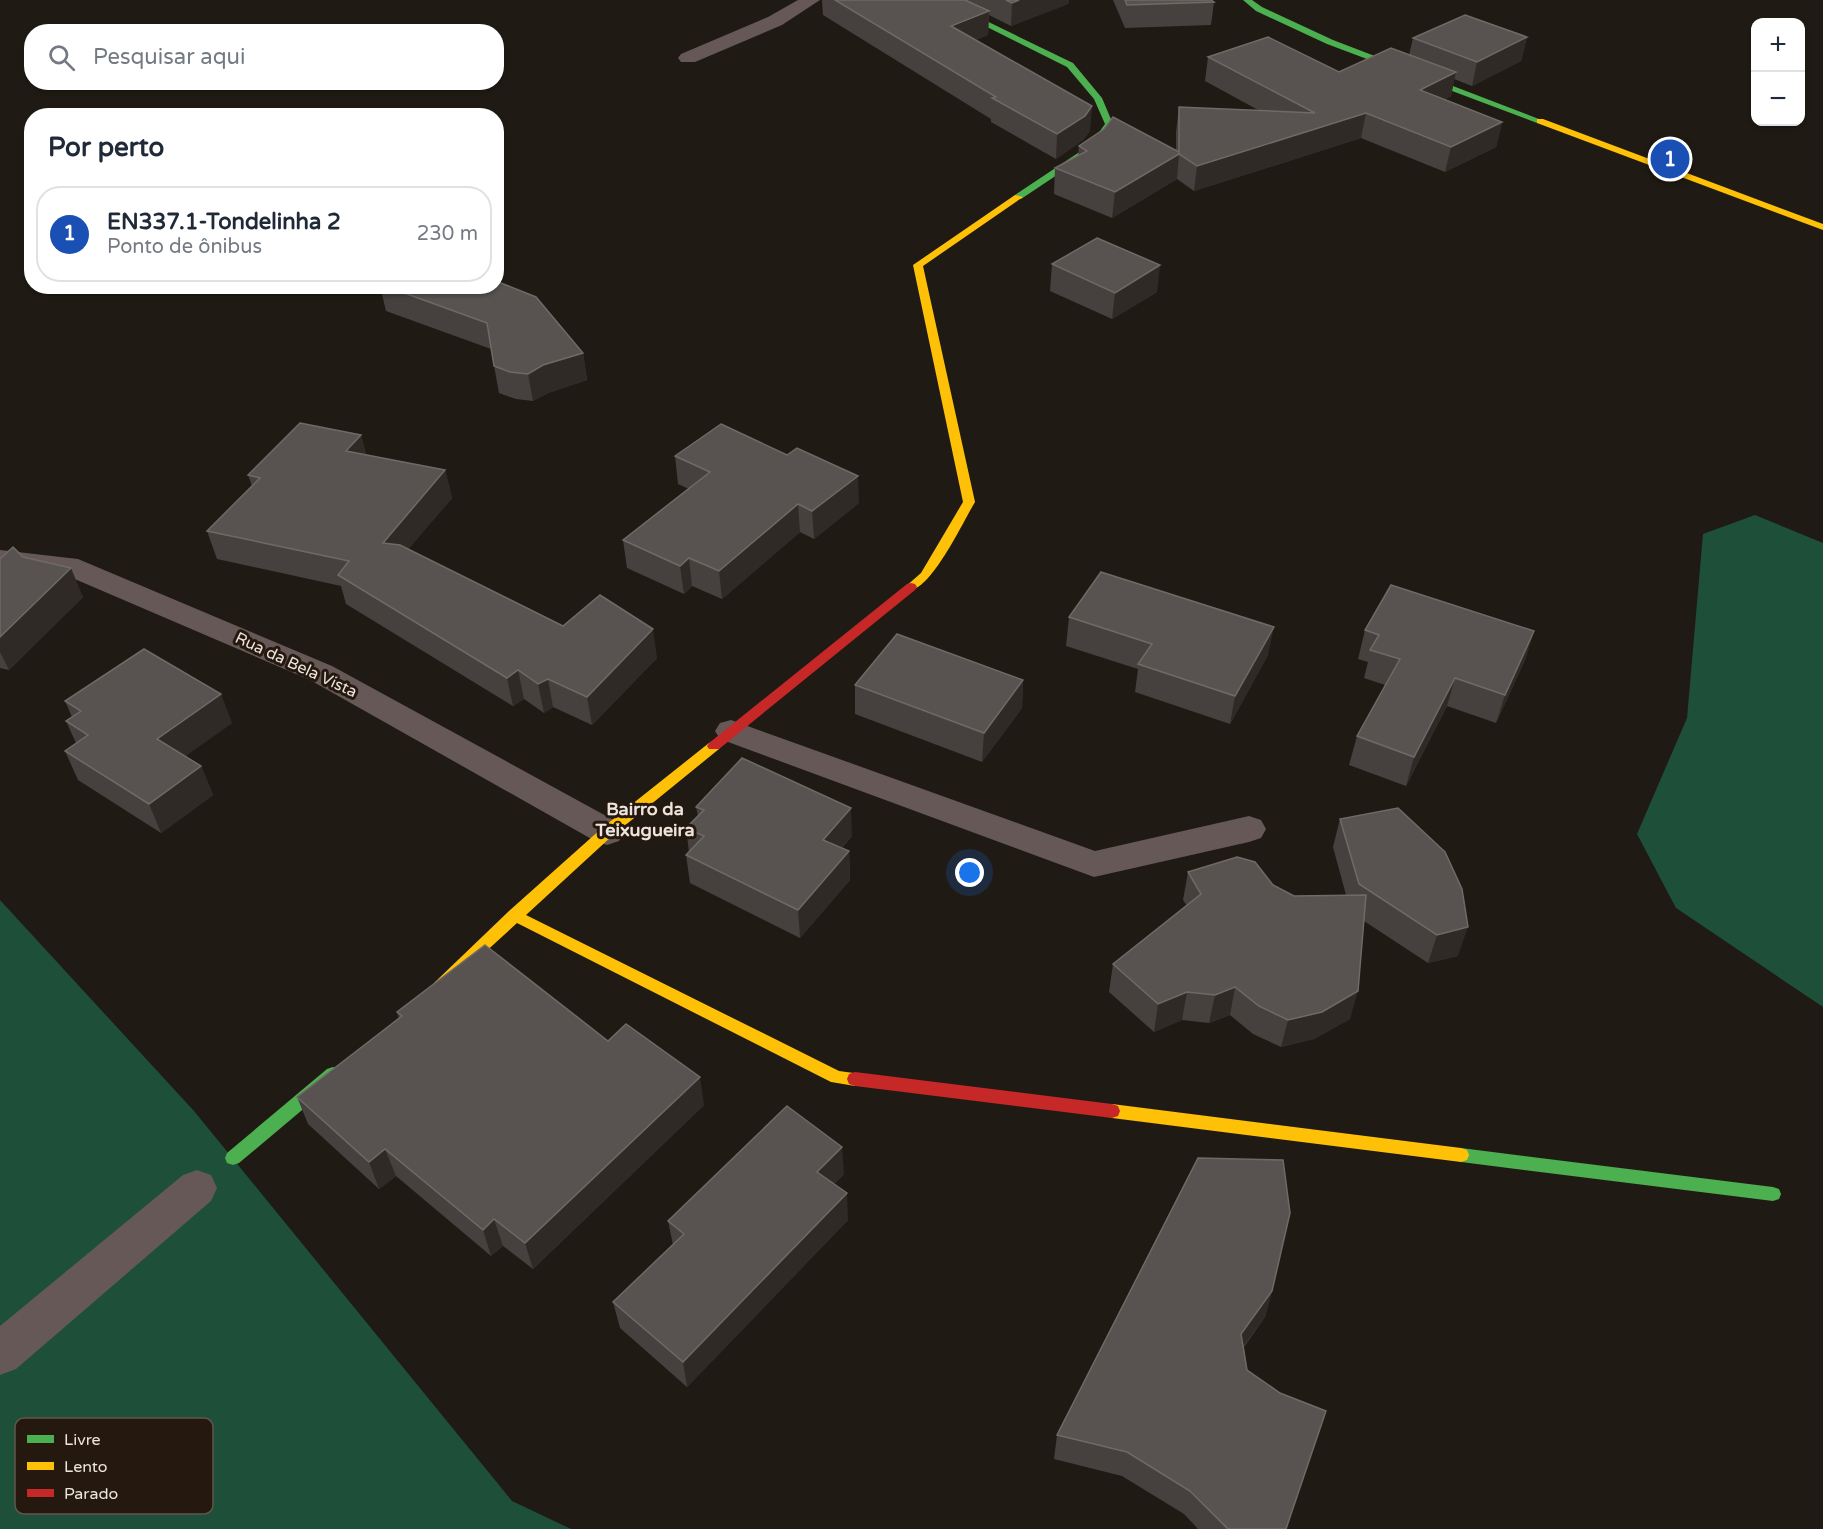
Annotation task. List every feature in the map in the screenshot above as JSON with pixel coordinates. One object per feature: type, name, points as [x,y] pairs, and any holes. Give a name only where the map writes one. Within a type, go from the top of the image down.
[{"type":"street","points":[[688,58],[775,21],[812,0]]},
{"type":"street","points":[[427,996],[513,915],[607,832],[926,575],[969,502],[918,265],[1093,147],[1109,123],[1098,98],[1070,65],[937,0]]},
{"type":"street","points":[[1246,0],[1259,9],[1330,42],[1819,222]]},
{"type":"street","name":"Rua da Bela Vista","points":[[0,559],[68,565],[321,673],[607,832]]},
{"type":"street","points":[[731,730],[1094,864],[1249,829]]},
{"type":"street","points":[[513,915],[837,1077],[1773,1194]]},
{"type":"street","points":[[233,1158],[348,1062]]},
{"type":"street","points":[[0,1354],[197,1188]]},
{"type":"green space","points":[[1755,515],[1823,543],[1823,1007],[1676,908],[1637,834],[1687,718],[1703,534]]},
{"type":"green space","points":[[0,900],[194,1111],[512,1501],[571,1529],[0,1529]]},
{"type":"building","points":[[835,0],[965,0],[989,11],[951,26],[1092,106],[1085,116],[1057,134],[992,98],[996,97]]},
{"type":"building","points":[[1125,0],[1211,0],[1214,2],[1127,5]]},
{"type":"building","points":[[1465,15],[1527,37],[1477,62],[1413,38]]},
{"type":"building","points":[[1268,37],[1339,72],[1391,48],[1456,72],[1420,90],[1502,122],[1451,147],[1366,113],[1197,166],[1179,154],[1115,192],[1055,168],[1087,151],[1079,146],[1104,129],[1113,117],[1179,152],[1179,107],[1315,113],[1208,57]]},
{"type":"building","points":[[1097,238],[1160,265],[1115,293],[1052,264]]},
{"type":"building","points":[[504,284],[536,297],[583,353],[543,365],[528,374],[510,372],[494,366],[487,323],[407,294],[504,294]]},
{"type":"building","points":[[300,423],[361,435],[346,451],[445,470],[383,543],[400,545],[563,626],[600,595],[653,629],[587,697],[548,679],[538,684],[518,670],[507,678],[338,575],[349,561],[207,531],[260,478],[248,475]]},
{"type":"building","points":[[721,424],[787,455],[797,448],[858,476],[812,511],[798,504],[719,571],[689,558],[680,566],[623,540],[710,472],[675,456]]},
{"type":"building","points":[[13,547],[23,557],[71,568],[0,637],[0,559]]},
{"type":"building","points":[[1101,572],[1274,627],[1235,696],[1138,664],[1152,644],[1069,617]]},
{"type":"building","points":[[1391,585],[1534,631],[1505,695],[1455,678],[1414,757],[1357,736],[1400,659],[1370,650],[1379,635],[1365,630]]},
{"type":"building","points":[[897,634],[1023,680],[984,733],[855,685]]},
{"type":"building","points":[[144,649],[221,694],[157,739],[201,766],[149,804],[65,751],[88,735],[66,721],[81,711],[65,701]]},
{"type":"building","points":[[742,758],[851,808],[823,840],[849,851],[798,910],[686,855],[704,836],[686,828],[704,810],[696,807]]},
{"type":"building","points":[[1398,808],[1445,852],[1462,889],[1468,927],[1437,935],[1359,884],[1340,819]]},
{"type":"building","points":[[1237,857],[1255,862],[1273,885],[1294,896],[1366,895],[1358,991],[1322,1012],[1288,1020],[1259,1006],[1235,987],[1215,995],[1187,992],[1158,1004],[1113,964],[1201,894],[1188,872]]},
{"type":"building","points":[[485,945],[608,1041],[626,1024],[700,1077],[525,1243],[494,1219],[483,1230],[385,1149],[369,1162],[297,1097],[402,1016],[397,1012]]},
{"type":"building","points":[[787,1106],[842,1147],[817,1172],[847,1193],[683,1362],[613,1302],[684,1234],[668,1221]]},
{"type":"building","points":[[1198,1158],[1283,1160],[1290,1213],[1272,1291],[1241,1334],[1247,1370],[1280,1393],[1326,1411],[1286,1529],[1228,1529],[1190,1491],[1127,1452],[1057,1435]]},
{"type":"traffic: fast","points":[[937,0],[1070,65],[1098,98],[1109,124],[1093,147],[1018,197]]},
{"type":"traffic: fast","points":[[1247,0],[1259,9],[1330,42],[1540,121]]},
{"type":"traffic: fast","points":[[233,1158],[333,1074]]},
{"type":"traffic: fast","points":[[1461,1155],[1773,1194]]},
{"type":"traffic: slow","points":[[1540,121],[1823,227]]},
{"type":"traffic: slow","points":[[911,587],[926,575],[969,502],[918,265],[1018,197]]},
{"type":"traffic: slow","points":[[442,983],[607,832],[714,746]]},
{"type":"traffic: slow","points":[[514,915],[837,1077],[855,1079]]},
{"type":"traffic: slow","points":[[1112,1111],[1461,1155]]},
{"type":"traffic: jam","points":[[714,746],[911,587]]},
{"type":"traffic: jam","points":[[855,1079],[1112,1111]]},
{"type":"place","name":"EN337.1-Tondelinha 2","points":[[1670,159]]},
{"type":"district","name":"Bairro da Teixugueira","points":[[645,819]]}]
